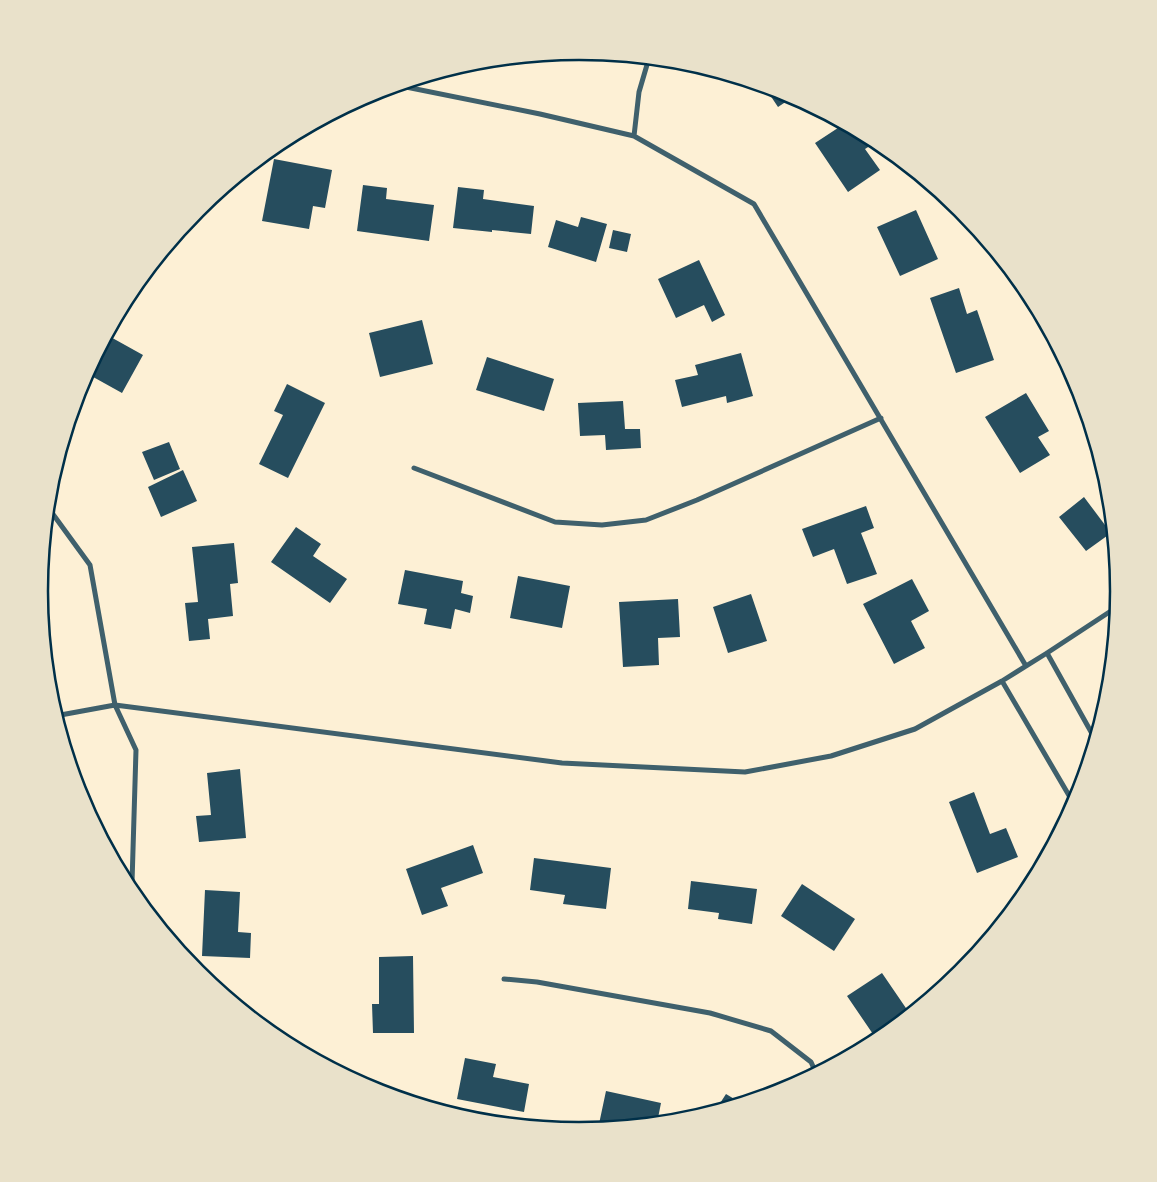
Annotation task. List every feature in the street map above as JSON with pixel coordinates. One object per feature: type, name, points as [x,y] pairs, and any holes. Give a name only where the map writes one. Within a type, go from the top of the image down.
[{"type":"street","points":[[634,136],[639,92],[647,65]]},
{"type":"street","points":[[409,88],[540,114],[634,136],[754,204],[1026,666]]},
{"type":"street","points":[[414,468],[555,522],[602,525],[646,520],[697,500],[881,418]]},
{"type":"street","points":[[53,515],[90,565],[115,705],[136,750],[132,878]]},
{"type":"street","points":[[63,715],[115,705],[562,764],[745,772],[832,756],[915,729],[1002,681],[1109,612]]},
{"type":"street","points":[[1048,653],[1090,730]]},
{"type":"street","points":[[1002,681],[1069,795]]},
{"type":"street","points":[[504,979],[537,982],[710,1013],[771,1031],[810,1062],[813,1067]]},
{"type":"building","points":[[771,96],[786,102],[778,107]]},
{"type":"building","points":[[838,128],[869,146],[865,149],[880,170],[848,192],[815,143]]},
{"type":"building","points":[[274,159],[332,170],[325,208],[313,206],[309,229],[262,221]]},
{"type":"building","points":[[363,185],[387,188],[386,199],[434,205],[429,241],[357,231]]},
{"type":"building","points":[[458,187],[484,190],[483,199],[534,206],[531,234],[453,228]]},
{"type":"building","points":[[916,210],[938,259],[900,276],[877,227]]},
{"type":"building","points":[[581,217],[607,224],[596,262],[548,247],[556,220],[578,227]]},
{"type":"building","points":[[613,230],[631,234],[627,252],[609,248]]},
{"type":"building","points":[[699,260],[725,315],[712,322],[704,305],[676,318],[658,279]]},
{"type":"building","points":[[959,288],[967,314],[977,310],[994,360],[956,373],[930,298]]},
{"type":"building","points":[[422,320],[433,364],[380,377],[369,333]]},
{"type":"building","points":[[112,338],[143,355],[122,393],[93,377]]},
{"type":"building","points":[[741,353],[753,396],[727,403],[726,396],[682,407],[675,380],[698,375],[695,365]]},
{"type":"building","points":[[487,357],[554,379],[544,411],[476,390]]},
{"type":"building","points":[[287,384],[325,403],[288,478],[259,464],[283,415],[274,411]]},
{"type":"building","points":[[1026,393],[1049,431],[1038,437],[1050,455],[1020,473],[985,417]]},
{"type":"building","points":[[623,401],[625,429],[640,429],[641,448],[606,450],[605,435],[580,436],[578,403]]},
{"type":"building","points":[[169,442],[180,469],[154,480],[142,452]]},
{"type":"building","points":[[183,470],[197,501],[161,517],[148,487]]},
{"type":"building","points":[[1084,497],[1105,525],[1106,536],[1086,551],[1059,517]]},
{"type":"building","points":[[866,506],[874,528],[861,533],[877,574],[847,584],[834,549],[813,557],[802,529]]},
{"type":"building","points":[[296,527],[321,544],[313,556],[347,579],[330,603],[271,562]]},
{"type":"building","points":[[234,543],[238,583],[230,584],[233,616],[208,619],[210,639],[189,641],[185,603],[198,602],[192,547]]},
{"type":"building","points":[[405,570],[463,581],[461,593],[473,596],[470,613],[455,609],[451,629],[424,624],[427,609],[398,604]]},
{"type":"building","points":[[518,576],[570,586],[562,628],[510,618]]},
{"type":"building","points":[[912,579],[929,611],[911,621],[925,648],[894,664],[863,604]]},
{"type":"building","points":[[751,594],[767,641],[728,653],[713,607]]},
{"type":"building","points":[[678,599],[680,637],[658,638],[659,665],[623,667],[619,602]]},
{"type":"building","points":[[240,769],[246,838],[199,842],[196,816],[211,815],[207,773]]},
{"type":"building","points":[[974,792],[990,834],[1006,828],[1018,857],[977,873],[949,802]]},
{"type":"building","points":[[473,845],[483,873],[441,888],[448,906],[422,915],[406,869]]},
{"type":"building","points":[[534,858],[611,868],[606,909],[563,904],[565,895],[530,890]]},
{"type":"building","points":[[691,881],[757,889],[752,924],[718,919],[719,913],[688,909]]},
{"type":"building","points":[[802,884],[855,919],[834,951],[781,916]]},
{"type":"building","points":[[205,890],[240,892],[238,932],[251,933],[250,958],[202,956]]},
{"type":"building","points":[[413,956],[414,1033],[373,1033],[372,1004],[379,1004],[379,957]]},
{"type":"building","points":[[882,973],[906,1009],[873,1034],[847,996]]},
{"type":"building","points":[[465,1058],[496,1064],[493,1077],[529,1084],[524,1112],[457,1099]]},
{"type":"building","points":[[606,1091],[661,1103],[659,1115],[600,1121]]},
{"type":"building","points":[[726,1094],[734,1099],[720,1103]]}]
